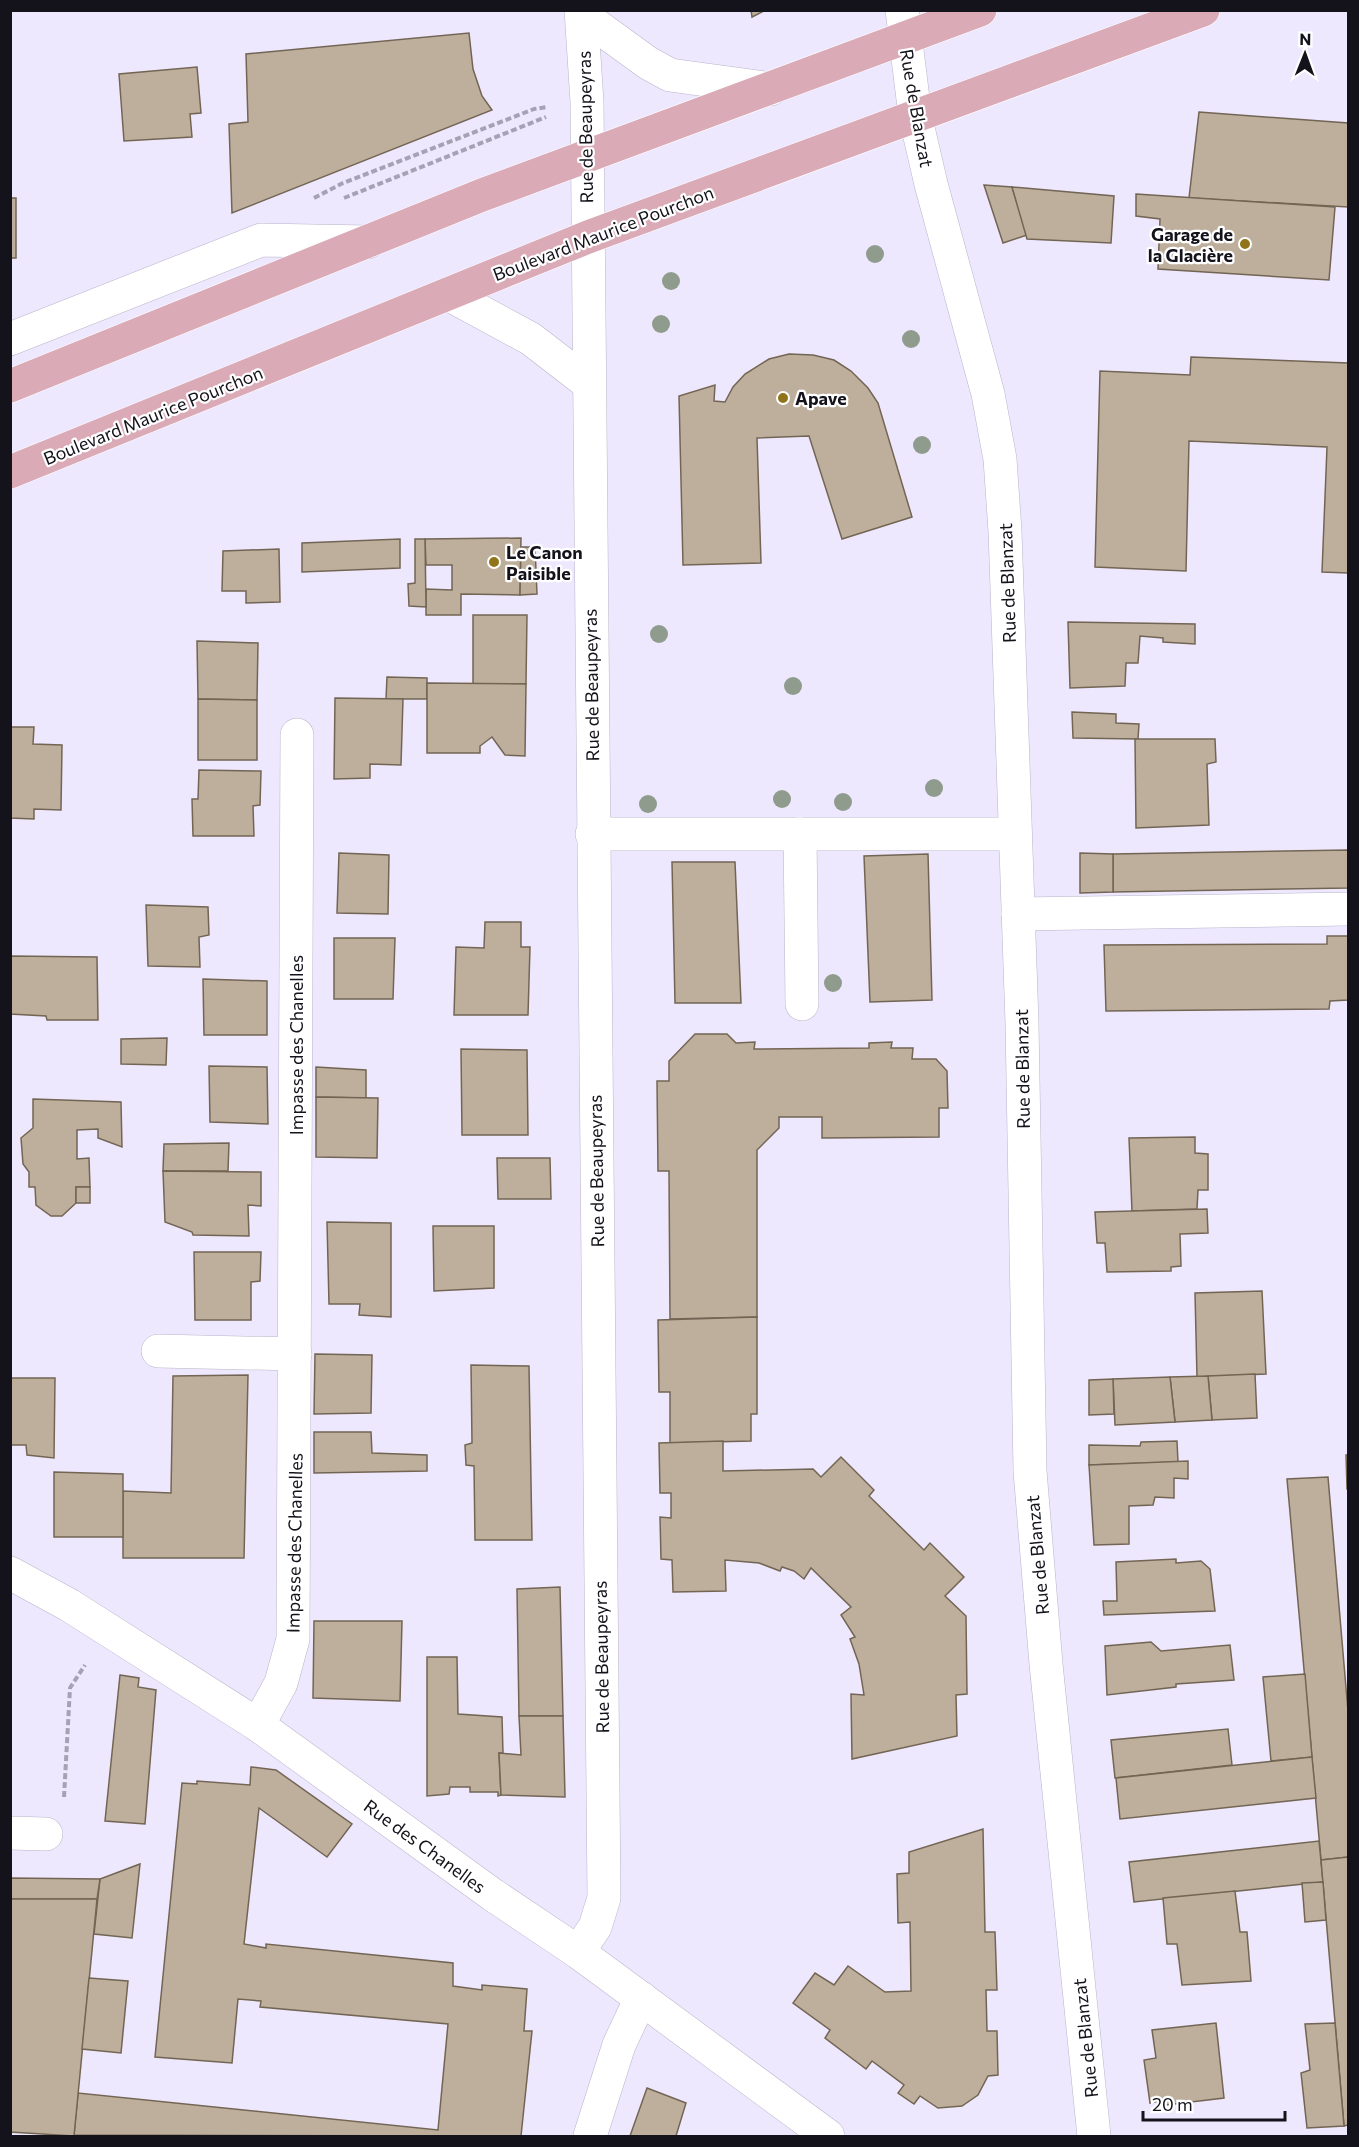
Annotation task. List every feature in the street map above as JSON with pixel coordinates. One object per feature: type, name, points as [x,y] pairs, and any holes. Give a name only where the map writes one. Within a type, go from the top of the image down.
[{"type":"main road","points":[[10,386],[586,156],[771,89],[903,25],[980,10]]},
{"type":"main road","name":"Boulevard Maurice Pourchon","points":[[10,472],[588,237],[915,115],[1046,70],[1203,10]]},
{"type":"street","name":"Rue de Beaupeyras","points":[[581,13],[648,63],[670,75],[771,89]]},
{"type":"street","name":"Rue de Beaupeyras","points":[[578,1952],[595,1927],[604,1898],[592,834],[587,102],[581,13]]},
{"type":"street","name":"Rue de Blanzat","points":[[903,25],[915,115],[934,195],[988,394],[1000,459],[1005,531],[1018,914],[1030,1471],[1045,1653],[1094,2136]]},
{"type":"street","points":[[10,339],[261,240],[369,242]]},
{"type":"street","points":[[448,294],[531,339],[588,383]]},
{"type":"street","name":"Impasse des Chanelles","points":[[258,1725],[281,1683],[294,1639],[297,735]]},
{"type":"street","points":[[592,834],[1015,834]]},
{"type":"street","points":[[800,834],[802,1004]]},
{"type":"street","points":[[1018,914],[1348,909]]},
{"type":"street","points":[[158,1352],[295,1354]]},
{"type":"street","name":"Rue des Chanelles","points":[[10,1573],[69,1605],[258,1725],[493,1895],[578,1952],[828,2136]]},
{"type":"street","points":[[10,1833],[46,1834]]},
{"type":"street","points":[[590,2136],[619,2045],[641,1998]]},
{"type":"path","points":[[290,241],[304,202],[343,183],[534,109]]},
{"type":"path","points":[[342,199],[540,118]]},
{"type":"path","points":[[64,1807],[70,1688],[86,1662]]},
{"type":"building","points":[[751,10],[766,10],[752,17]]},
{"type":"building","points":[[469,33],[473,69],[482,96],[492,110],[232,213],[229,124],[248,122],[246,54]]},
{"type":"building","points":[[197,67],[201,113],[190,114],[192,137],[124,141],[119,74]]},
{"type":"building","points":[[1199,112],[1348,123],[1348,207],[1189,198]]},
{"type":"building","points":[[984,185],[1012,187],[1027,235],[1003,243]]},
{"type":"building","points":[[1012,187],[1114,196],[1111,243],[1027,239]]},
{"type":"building","name":"Garage de la Glacière","points":[[1136,194],[1335,207],[1329,280],[1158,269],[1160,219],[1136,216]]},
{"type":"building","points":[[10,198],[16,198],[16,258],[10,258]]},
{"type":"building","points":[[789,354],[813,355],[834,360],[851,371],[868,388],[878,403],[912,517],[842,539],[809,436],[757,438],[761,563],[683,565],[679,396],[715,385],[714,401],[725,402],[733,387],[745,374],[769,359]]},
{"type":"building","points":[[1191,357],[1348,363],[1348,573],[1322,572],[1327,447],[1189,441],[1186,571],[1095,567],[1100,371],[1190,375]]},
{"type":"building","points":[[521,538],[520,595],[461,594],[461,615],[426,615],[426,589],[452,590],[452,565],[426,565],[425,539]]},
{"type":"building","points":[[400,539],[400,568],[302,572],[302,543]]},
{"type":"building","points":[[415,539],[425,539],[426,607],[409,606],[408,584],[415,583]]},
{"type":"building","points":[[521,547],[535,547],[537,594],[520,595]]},
{"type":"building","points":[[279,549],[280,602],[246,603],[246,591],[222,591],[223,551]]},
{"type":"building","points":[[473,615],[527,615],[526,684],[473,684]]},
{"type":"building","points":[[1068,622],[1195,624],[1195,644],[1163,642],[1163,638],[1140,636],[1138,663],[1126,663],[1125,686],[1070,688]]},
{"type":"building","points":[[197,641],[258,643],[257,700],[198,699]]},
{"type":"building","points":[[387,677],[427,678],[427,699],[386,699]]},
{"type":"building","points":[[427,683],[526,684],[525,756],[505,755],[492,737],[480,746],[480,753],[427,753]]},
{"type":"building","points":[[335,698],[403,699],[401,765],[370,764],[370,778],[334,779]]},
{"type":"building","points":[[198,699],[257,700],[257,760],[198,760]]},
{"type":"building","points":[[1072,712],[1116,714],[1116,723],[1139,724],[1138,739],[1073,738]]},
{"type":"building","points":[[10,727],[34,727],[33,744],[62,745],[61,810],[34,809],[34,819],[10,818]]},
{"type":"building","points":[[1135,739],[1215,739],[1216,762],[1207,764],[1209,825],[1136,828]]},
{"type":"building","points":[[199,770],[261,771],[260,805],[253,806],[254,836],[193,836],[192,799],[198,799]]},
{"type":"building","points":[[1348,850],[1348,888],[1113,892],[1113,854]]},
{"type":"building","points":[[339,853],[389,855],[388,914],[337,913]]},
{"type":"building","points":[[1080,853],[1113,854],[1113,892],[1080,893]]},
{"type":"building","points":[[928,854],[932,1000],[870,1002],[864,856]]},
{"type":"building","points":[[672,862],[735,862],[741,1003],[675,1003]]},
{"type":"building","points":[[146,905],[208,907],[209,935],[199,937],[200,967],[148,966]]},
{"type":"building","points":[[485,922],[521,922],[521,947],[530,947],[528,1015],[454,1015],[456,947],[484,948]]},
{"type":"building","points":[[1327,936],[1348,936],[1348,1000],[1330,1001],[1329,1009],[1106,1011],[1104,945],[1327,944]]},
{"type":"building","points":[[334,938],[395,938],[393,999],[334,999]]},
{"type":"building","points":[[10,956],[97,957],[98,1020],[47,1020],[46,1016],[10,1014]]},
{"type":"building","points":[[203,979],[267,981],[267,1035],[204,1035]]},
{"type":"building","points":[[695,1034],[727,1034],[736,1043],[755,1042],[754,1049],[869,1048],[869,1043],[892,1042],[891,1048],[913,1048],[912,1059],[936,1059],[947,1071],[948,1108],[939,1108],[939,1137],[822,1138],[822,1117],[779,1117],[779,1128],[757,1150],[757,1317],[670,1319],[669,1171],[658,1171],[657,1081],[669,1081],[669,1061]]},
{"type":"building","points":[[167,1038],[166,1065],[121,1064],[121,1039]]},
{"type":"building","points":[[461,1049],[527,1050],[528,1135],[462,1135]]},
{"type":"building","points":[[209,1066],[267,1067],[268,1124],[210,1122]]},
{"type":"building","points":[[316,1067],[366,1070],[366,1098],[316,1097]]},
{"type":"building","points":[[316,1097],[378,1098],[377,1158],[316,1157]]},
{"type":"building","points":[[33,1099],[121,1102],[122,1147],[98,1138],[98,1129],[77,1130],[77,1159],[89,1158],[90,1187],[76,1187],[76,1203],[62,1216],[51,1216],[36,1205],[35,1187],[29,1187],[29,1172],[23,1164],[21,1138],[33,1128]]},
{"type":"building","points":[[1195,1137],[1195,1153],[1208,1154],[1208,1190],[1198,1190],[1197,1209],[1132,1211],[1129,1138]]},
{"type":"building","points":[[229,1143],[228,1171],[163,1171],[164,1144]]},
{"type":"building","points":[[497,1158],[550,1158],[551,1199],[498,1199]]},
{"type":"building","points":[[163,1171],[261,1172],[261,1206],[248,1205],[249,1236],[193,1235],[192,1232],[165,1222]]},
{"type":"building","points":[[76,1187],[90,1187],[90,1203],[76,1203]]},
{"type":"building","points":[[1207,1209],[1208,1233],[1180,1234],[1181,1266],[1171,1267],[1171,1271],[1107,1272],[1105,1243],[1097,1243],[1095,1212]]},
{"type":"building","points":[[327,1222],[391,1223],[391,1317],[359,1315],[360,1304],[329,1304]]},
{"type":"building","points":[[433,1226],[494,1226],[494,1288],[434,1291]]},
{"type":"building","points":[[194,1252],[261,1252],[260,1281],[251,1282],[251,1320],[195,1320]]},
{"type":"building","points":[[1262,1291],[1266,1374],[1197,1377],[1195,1293]]},
{"type":"building","points":[[757,1317],[757,1414],[751,1414],[751,1441],[670,1443],[670,1392],[659,1392],[658,1320]]},
{"type":"building","points":[[315,1354],[372,1355],[371,1413],[314,1414]]},
{"type":"building","points":[[471,1365],[529,1366],[532,1540],[475,1540],[474,1466],[466,1465],[465,1445],[472,1443]]},
{"type":"building","points":[[1255,1374],[1257,1418],[1212,1420],[1208,1376]]},
{"type":"building","points":[[248,1375],[244,1558],[123,1558],[123,1491],[171,1493],[173,1376]]},
{"type":"building","points":[[1208,1376],[1212,1420],[1175,1422],[1170,1377]]},
{"type":"building","points":[[1170,1377],[1175,1422],[1115,1425],[1113,1379]]},
{"type":"building","points":[[10,1378],[55,1378],[54,1458],[27,1455],[26,1445],[10,1445]]},
{"type":"building","points":[[1113,1379],[1114,1414],[1089,1415],[1089,1380]]},
{"type":"building","points":[[314,1432],[371,1432],[372,1453],[427,1455],[427,1471],[314,1473]]},
{"type":"building","points":[[723,1441],[723,1471],[813,1469],[821,1477],[841,1457],[874,1490],[869,1496],[924,1550],[930,1543],[964,1577],[945,1596],[966,1616],[967,1694],[956,1695],[957,1736],[852,1759],[851,1694],[864,1695],[859,1664],[850,1639],[855,1637],[841,1615],[851,1607],[811,1568],[804,1579],[794,1571],[782,1567],[780,1571],[759,1563],[725,1560],[726,1591],[673,1592],[672,1560],[661,1559],[660,1517],[671,1518],[671,1493],[660,1493],[659,1443]]},
{"type":"building","points":[[1177,1441],[1178,1462],[1089,1465],[1089,1445],[1140,1446],[1141,1442]]},
{"type":"building","points":[[1346,1455],[1348,1455],[1348,1489],[1347,1489]]},
{"type":"building","points":[[1188,1461],[1188,1479],[1174,1478],[1174,1498],[1155,1497],[1153,1505],[1129,1506],[1129,1544],[1094,1545],[1089,1465]]},
{"type":"building","points":[[54,1472],[123,1474],[123,1537],[54,1537]]},
{"type":"building","points":[[1328,1477],[1348,1711],[1348,1857],[1321,1860],[1287,1479]]},
{"type":"building","points":[[1176,1559],[1176,1563],[1201,1561],[1210,1569],[1215,1611],[1104,1615],[1103,1601],[1117,1601],[1116,1562]]},
{"type":"building","points":[[560,1587],[563,1716],[519,1716],[517,1589]]},
{"type":"building","points":[[314,1621],[402,1621],[400,1701],[313,1698]]},
{"type":"building","points":[[1151,1642],[1161,1651],[1230,1645],[1234,1680],[1176,1684],[1176,1687],[1107,1695],[1105,1646]]},
{"type":"building","points":[[427,1657],[457,1657],[458,1714],[502,1717],[503,1753],[499,1753],[501,1795],[498,1796],[498,1792],[470,1792],[470,1787],[450,1787],[449,1794],[427,1796]]},
{"type":"building","points":[[1305,1674],[1312,1757],[1271,1761],[1263,1677]]},
{"type":"building","points":[[120,1675],[139,1678],[138,1687],[156,1690],[145,1824],[105,1821]]},
{"type":"building","points":[[519,1716],[563,1716],[565,1797],[501,1795],[499,1753],[521,1755]]},
{"type":"building","points":[[1228,1729],[1232,1765],[1115,1778],[1111,1740]]},
{"type":"building","points":[[1312,1757],[1316,1798],[1120,1819],[1116,1778]]},
{"type":"building","points":[[251,1767],[276,1770],[352,1824],[327,1857],[259,1808],[244,1944],[266,1948],[266,1944],[453,1963],[453,1986],[482,1990],[482,1985],[527,1989],[524,2031],[532,2031],[521,2136],[74,2135],[78,2093],[438,2130],[448,2024],[260,2007],[261,2001],[238,1999],[232,2063],[155,2057],[182,1783],[197,1784],[197,1781],[250,1785]]},
{"type":"building","points":[[983,1829],[985,1932],[995,1932],[997,1990],[986,1990],[987,2031],[997,2031],[998,2075],[988,2076],[978,2095],[962,2106],[938,2108],[920,2096],[914,2104],[898,2093],[904,2085],[872,2061],[866,2069],[825,2038],[830,2030],[793,2003],[815,1973],[834,1985],[848,1966],[885,1992],[911,1991],[910,1922],[898,1923],[897,1874],[909,1873],[909,1852]]},
{"type":"building","points":[[1319,1841],[1323,1882],[1134,1902],[1129,1862]]},
{"type":"building","points":[[1348,1857],[1348,2125],[1344,2126],[1321,1860]]},
{"type":"building","points":[[140,1864],[132,1938],[94,1934],[100,1879]]},
{"type":"building","points":[[10,1878],[100,1879],[97,1899],[10,1899]]},
{"type":"building","points":[[1323,1882],[1326,1920],[1305,1922],[1302,1883]]},
{"type":"building","points":[[1235,1891],[1240,1932],[1247,1932],[1251,1981],[1182,1985],[1177,1944],[1167,1944],[1163,1898]]},
{"type":"building","points":[[10,1899],[97,1899],[74,2136],[10,2132]]},
{"type":"building","points":[[89,1978],[128,1981],[121,2053],[82,2049]]},
{"type":"building","points":[[1216,2023],[1224,2098],[1158,2106],[1159,2101],[1150,2103],[1144,2060],[1156,2058],[1152,2030]]},
{"type":"building","points":[[1335,2023],[1344,2126],[1307,2128],[1301,2073],[1310,2070],[1305,2024]]},
{"type":"building","points":[[647,2088],[686,2103],[676,2136],[630,2136]]},
{"type":"place","name":"Garage de la Glacière","points":[[1245,244]]},
{"type":"place","name":"Apave","points":[[783,398]]},
{"type":"place","name":"Le Canon Paisible","points":[[494,562]]}]
